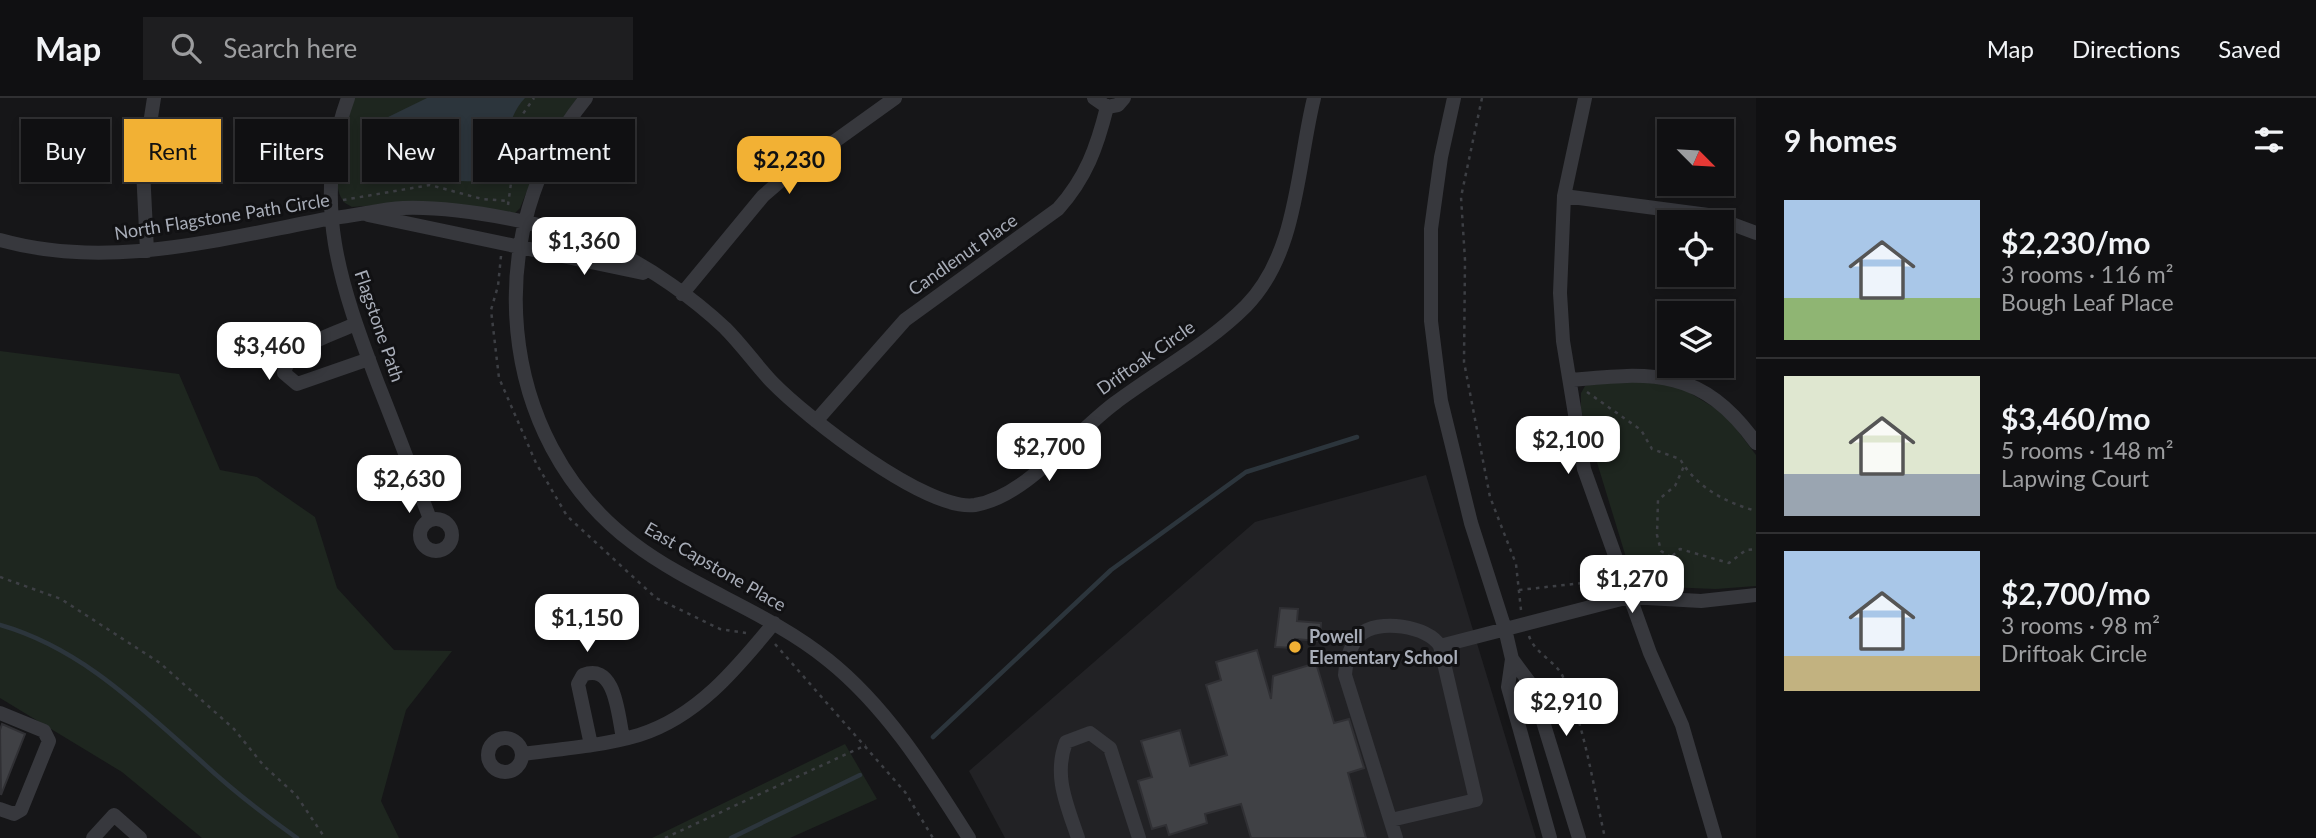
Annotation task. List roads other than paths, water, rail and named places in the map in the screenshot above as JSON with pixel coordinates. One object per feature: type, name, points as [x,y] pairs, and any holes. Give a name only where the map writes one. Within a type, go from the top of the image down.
[{"type":"street","points":[[146,251],[143,169],[154,98]]},
{"type":"street","name":"Flagstone Path","points":[[348,98],[333,145],[330,194],[342,284],[430,519]]},
{"type":"street","name":"East Capstone Place","points":[[586,98],[548,155],[523,224],[515,287],[515,327],[536,416],[564,468],[594,509],[634,544],[774,623],[830,661],[875,705],[969,838]]},
{"type":"street","points":[[682,294],[719,245],[763,196],[785,177],[895,98]]},
{"type":"street","points":[[1094,98],[1107,107],[1118,105],[1124,98]]},
{"type":"street","name":"Driftoak Circle","points":[[523,224],[577,236],[609,248],[682,294],[724,328],[773,382],[816,421],[870,459],[939,500],[972,505],[1000,498],[1020,486],[1089,422],[1206,340],[1248,303],[1263,284],[1283,240],[1314,98]]},
{"type":"street","points":[[1454,98],[1441,157],[1431,229],[1432,321],[1447,436],[1512,659],[1532,686],[1579,838]]},
{"type":"street","points":[[1585,98],[1563,196],[1560,293],[1563,341],[1576,379],[1584,469],[1629,597],[1682,725],[1715,838]]},
{"type":"street","name":"Candlenut Place","points":[[816,421],[905,320],[1032,230],[1073,193],[1093,160],[1107,107]]},
{"type":"street","points":[[1563,196],[1708,215],[1756,233]]},
{"type":"street","name":"North Flagstone Path Circle","points":[[0,240],[61,252],[107,254],[146,251],[332,218],[415,208],[523,224]]},
{"type":"street","name":"North Flagstone Path Circle","points":[[368,215],[520,250]]},
{"type":"street","name":"Driftoak Circle","points":[[520,250],[576,257],[653,276]]},
{"type":"street","points":[[355,324],[294,353],[286,363],[284,373],[297,384],[369,359]]},
{"type":"street","points":[[1576,379],[1640,374],[1682,382],[1719,401],[1756,443]]},
{"type":"street","points":[[1440,646],[1629,597],[1701,601],[1756,595]]},
{"type":"street","points":[[522,754],[592,745],[663,726],[708,695],[739,666],[774,623]]},
{"type":"street","points":[[1391,820],[1476,800],[1440,646],[1436,639],[1422,631],[1389,627],[1372,628],[1360,634],[1346,662],[1345,675],[1396,838]]},
{"type":"street","points":[[1512,659],[1508,687],[1550,838]]},
{"type":"street","points":[[592,745],[578,684],[583,675],[592,671],[601,673],[610,681],[623,738]]},
{"type":"street","points":[[0,713],[44,731],[50,741],[21,810],[14,814],[0,809]]},
{"type":"street","points":[[1078,838],[1061,788],[1059,769],[1066,742],[1090,733],[1110,748],[1139,838]]},
{"type":"street","points":[[93,838],[114,815],[140,838]]},
{"type":"waterway","points":[[933,737],[1111,570],[1246,472],[1357,437]]},
{"type":"waterway","points":[[0,625],[57,648],[108,681],[236,791],[297,838]]},
{"type":"waterway","points":[[731,838],[860,775]]},
{"type":"place","name":"Powell Elementary School","points":[[1295,647]]}]
